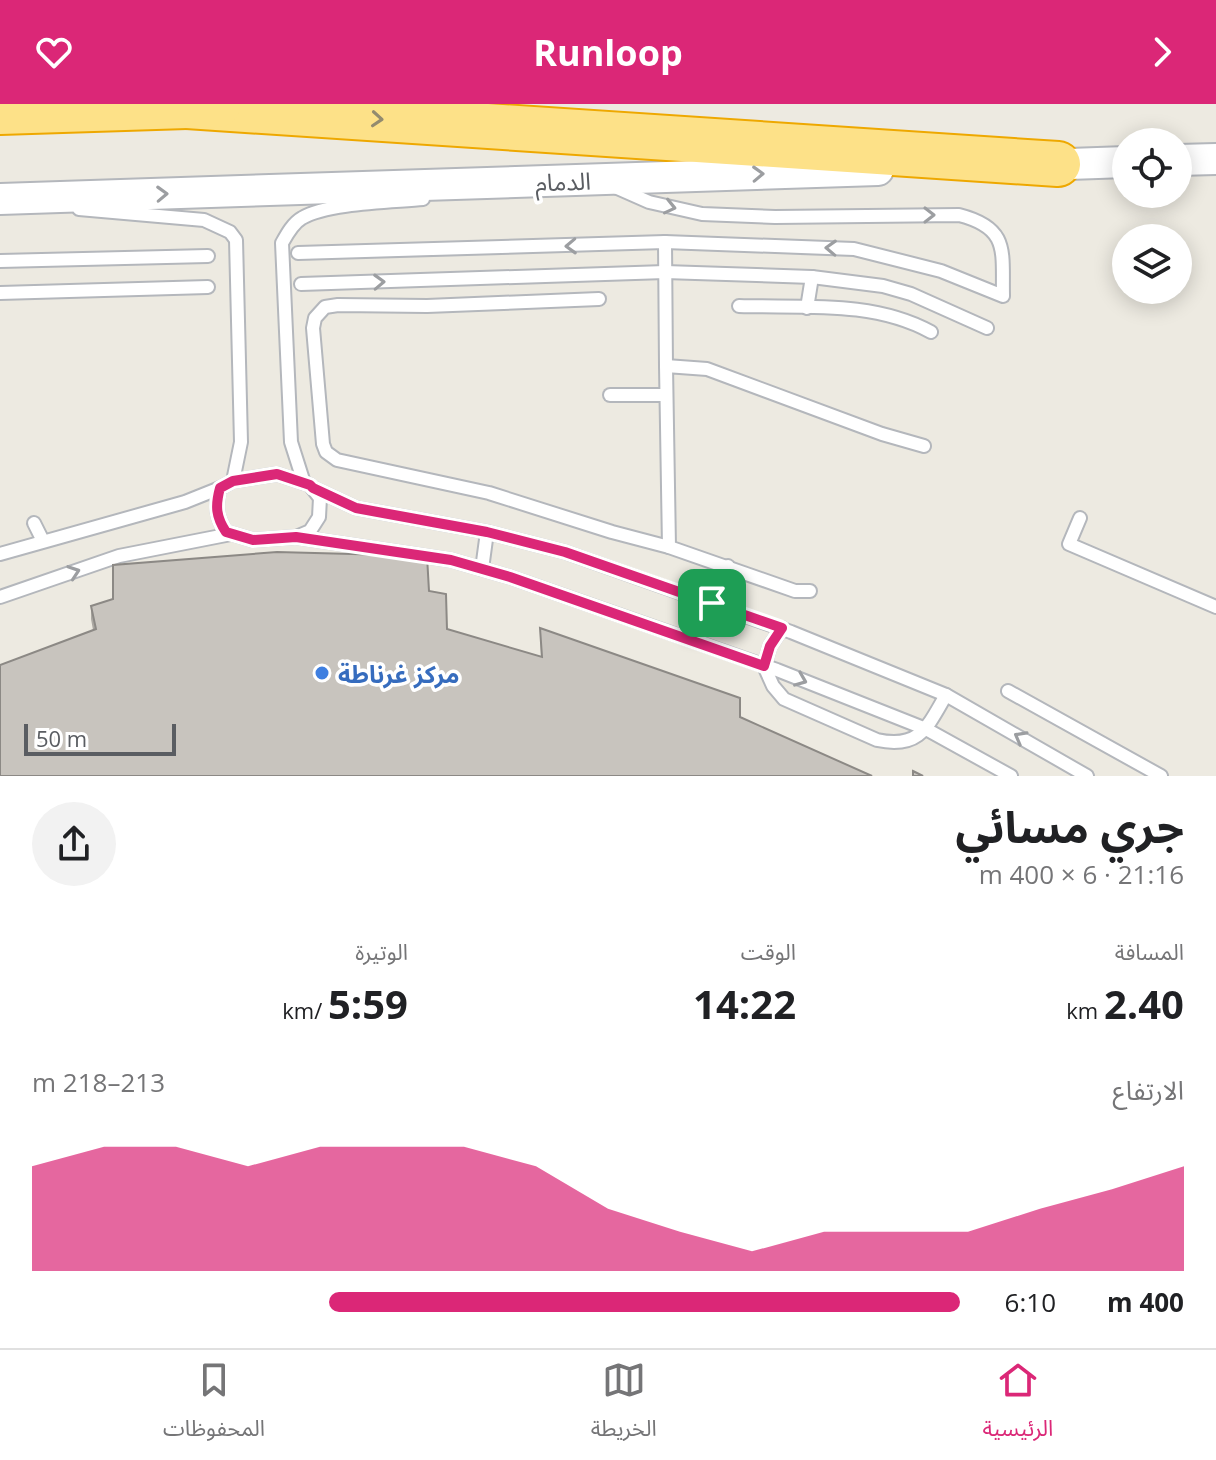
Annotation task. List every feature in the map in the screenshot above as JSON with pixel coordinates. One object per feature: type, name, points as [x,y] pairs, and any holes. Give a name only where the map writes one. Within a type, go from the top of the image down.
[{"type":"highway","points":[[0,112],[267,104]]},
{"type":"highway","points":[[187,106],[1058,164]]},
{"type":"street","points":[[1192,160],[1216,159]]},
{"type":"street","name":"الدمام","points":[[0,199],[1112,162]]},
{"type":"lane","points":[[298,253],[665,242],[854,249],[941,271],[1003,296],[1003,253],[998,237],[976,219],[959,215],[775,217],[702,214],[649,202],[597,179]]},
{"type":"lane","points":[[296,537],[310,531],[319,517],[320,498],[309,485],[291,442],[282,243],[302,218],[329,209],[435,197],[488,183]]},
{"type":"lane","points":[[0,199],[106,213],[204,220],[230,232],[236,240],[241,442],[233,481]]},
{"type":"lane","points":[[665,242],[669,547]]},
{"type":"lane","points":[[0,261],[208,256]]},
{"type":"lane","points":[[301,284],[665,272],[812,277],[883,286],[911,294],[987,328]]},
{"type":"lane","points":[[807,308],[812,277]]},
{"type":"lane","points":[[0,293],[208,287]]},
{"type":"lane","points":[[599,299],[325,307],[315,318],[313,328],[326,452],[337,460],[489,493],[669,547],[795,591],[810,591]]},
{"type":"lane","points":[[739,306],[868,309],[913,321],[931,332]]},
{"type":"lane","points":[[666,366],[707,369],[882,434],[924,446]]},
{"type":"lane","points":[[610,395],[666,395]]},
{"type":"lane","points":[[0,554],[185,502],[233,481],[277,474],[309,485],[356,508],[487,532],[565,552],[782,628],[946,695],[1087,776]]},
{"type":"lane","points":[[220,488],[216,503],[218,520],[226,532],[253,540],[296,537],[451,560],[482,569],[764,666],[926,729],[1011,776]]},
{"type":"lane","points":[[1080,518],[1069,544],[1216,607]]},
{"type":"lane","points":[[34,523],[43,541]]},
{"type":"lane","points":[[482,569],[487,532]]},
{"type":"lane","points":[[0,597],[119,556],[234,533]]},
{"type":"lane","points":[[712,603],[728,566]]},
{"type":"lane","points":[[782,628],[770,646],[764,666],[773,686],[784,699],[877,740],[890,743],[919,737],[946,695]]},
{"type":"lane","points":[[1008,691],[1161,776]]},
{"type":"building","name":"مركز غرناطة","points":[[277,552],[427,556],[429,591],[446,594],[447,629],[542,657],[540,628],[740,698],[740,717],[872,776],[0,776],[0,665],[96,629],[91,606],[113,599],[113,565]]},
{"type":"place","name":"مركز غرناطة","points":[[322,673]]},
{"type":"route","points":[[277,474],[310,485],[356,508],[487,532],[565,552],[712,603],[782,628],[770,646],[764,666],[510,577],[451,560],[296,537],[253,540],[226,532],[218,520],[216,503],[220,488],[233,481],[277,474]]}]
